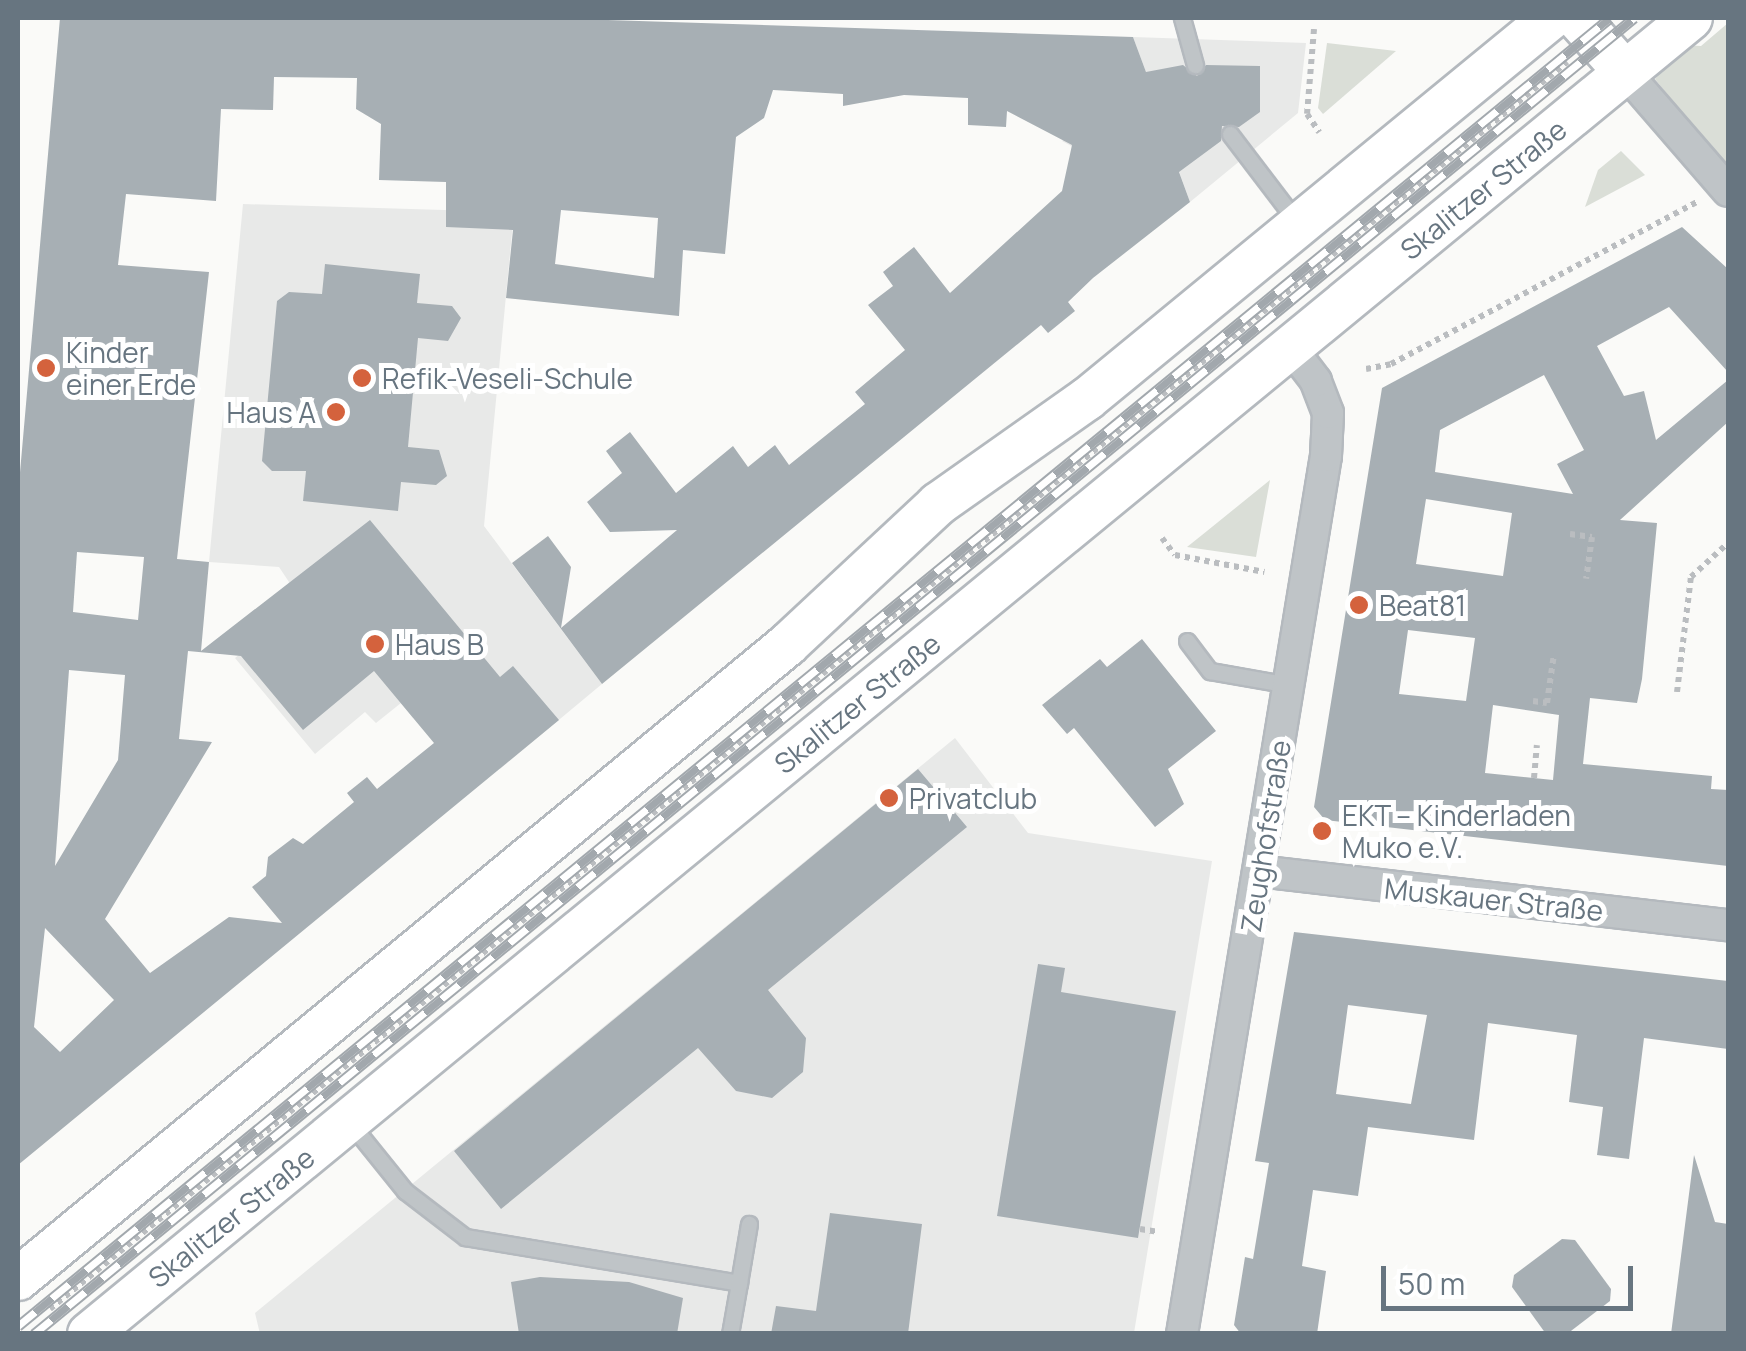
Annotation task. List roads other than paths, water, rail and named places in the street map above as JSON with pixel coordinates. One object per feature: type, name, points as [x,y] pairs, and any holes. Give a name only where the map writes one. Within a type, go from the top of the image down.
[{"type":"main road","points":[[27,1293],[788,646],[910,527],[995,458],[1087,399],[1551,18]]},
{"type":"main road","name":"Skalitzer Straße","points":[[79,1323],[348,1121],[1691,18]]},
{"type":"main road","points":[[1574,38],[1625,72]]},
{"type":"street","points":[[1625,72],[1719,192]]},
{"type":"street","name":"Zeughofstraße","points":[[1182,1334],[1290,685],[1328,413],[1316,381],[1290,347]]},
{"type":"street","name":"Muskauer Straße","points":[[1259,871],[1728,926]]},
{"type":"lane","points":[[1182,18],[1195,65]]},
{"type":"lane","points":[[1230,134],[1299,225]]},
{"type":"lane","points":[[1187,641],[1210,671],[1290,685]]},
{"type":"lane","points":[[348,1121],[405,1191],[465,1237],[738,1282]]},
{"type":"lane","points":[[730,1334],[748,1224]]},
{"type":"railway","points":[[18,1326],[1610,18]]},
{"type":"railway","points":[[34,1334],[1634,18]]},
{"type":"place","name":"Kinder einer Erde","points":[[46,368]]},
{"type":"place","name":"Refik-Veseli-Schule","points":[[362,378]]},
{"type":"place","name":"Haus A","points":[[336,412]]},
{"type":"place","name":"Beat81","points":[[1359,605]]},
{"type":"place","name":"Haus B","points":[[375,644]]},
{"type":"place","name":"Privatclub","points":[[889,798]]},
{"type":"place","name":"EKT – Kinderladen Muko e.V.","points":[[1322,831]]}]
